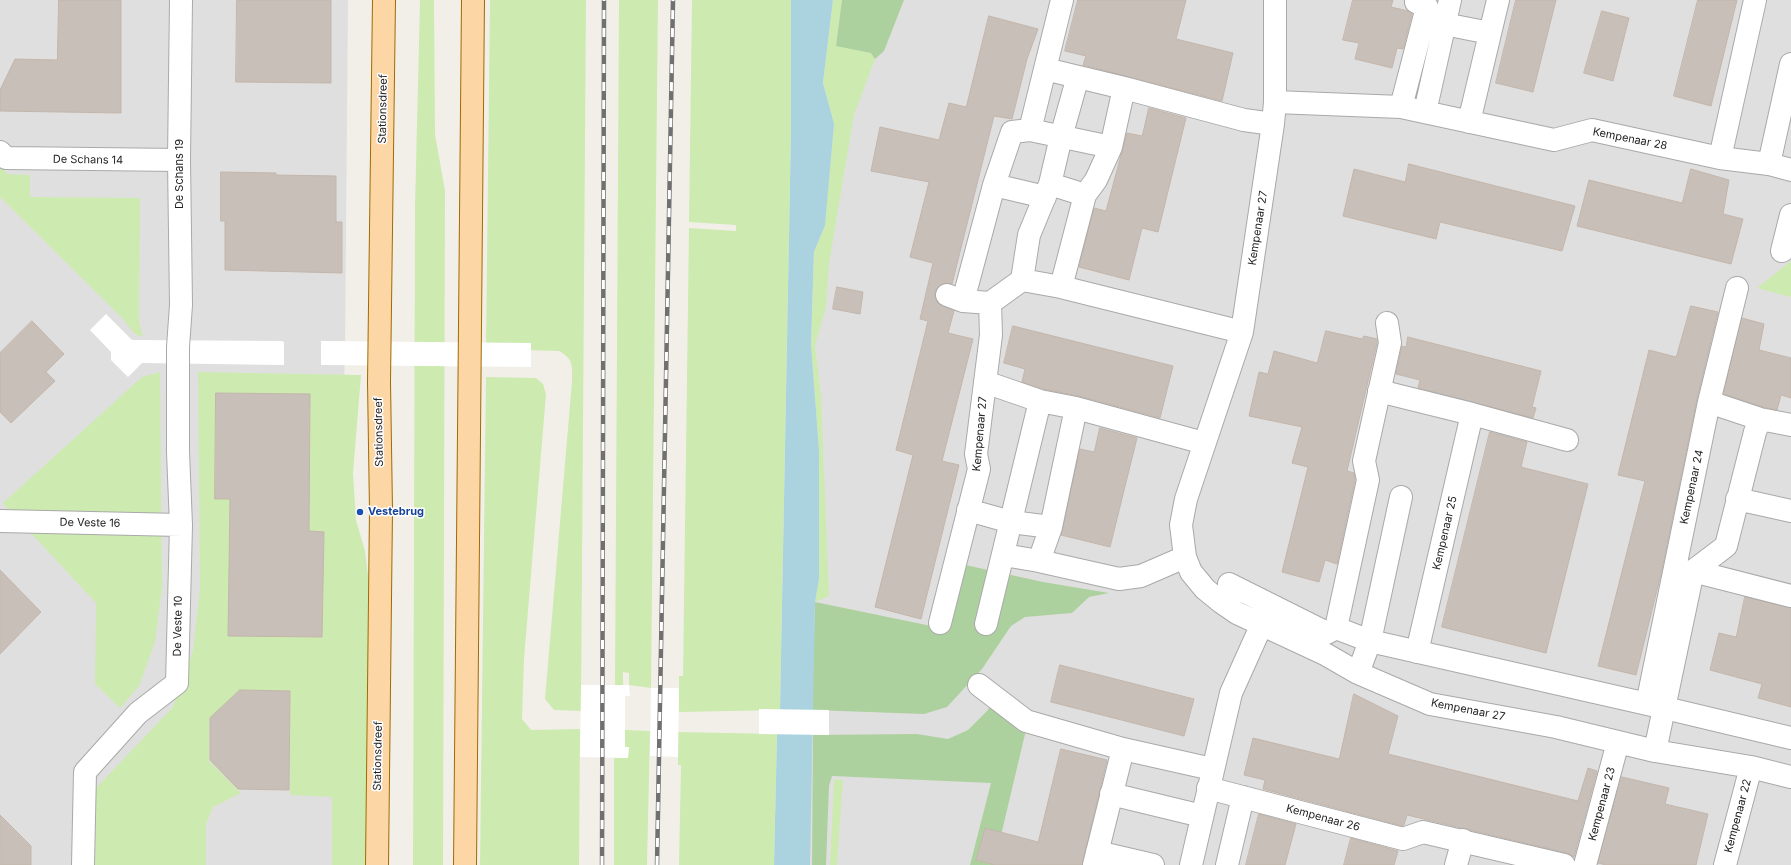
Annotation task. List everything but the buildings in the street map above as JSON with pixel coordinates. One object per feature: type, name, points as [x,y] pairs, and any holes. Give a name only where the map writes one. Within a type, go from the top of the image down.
[{"type":"main road","name":"Stationsdreef","points":[[377,865],[380,518],[379,382],[384,0]]},
{"type":"main road","points":[[465,865],[473,0]]},
{"type":"street","name":"De Schans 19","points":[[178,347],[181,305],[179,160],[181,0]]},
{"type":"street","points":[[1030,130],[1062,0]]},
{"type":"street","name":"Kempenaar 27","points":[[1273,0],[1275,102],[1273,124],[1242,332],[1186,499],[1182,519],[1181,534],[1184,557],[1194,576],[1213,597],[1237,613],[1325,654],[1358,673],[1430,704],[1556,727],[1655,751],[1751,767],[1791,777]]},
{"type":"street","points":[[1424,112],[1450,0]]},
{"type":"street","points":[[1720,158],[1755,0]]},
{"type":"street","points":[[1469,122],[1490,33],[1493,1]]},
{"type":"street","points":[[1422,4],[1444,24],[1490,33]]},
{"type":"street","points":[[1402,107],[1422,4]]},
{"type":"street","points":[[1045,69],[1124,88],[1244,120],[1273,124]]},
{"type":"street","points":[[1769,164],[1790,72]]},
{"type":"street","points":[[1075,87],[1061,137],[1047,191],[1029,235],[1022,280],[990,303],[955,298],[1012,132],[1030,130],[1061,137],[1111,147]]},
{"type":"street","points":[[1062,287],[1085,195],[1096,180],[1111,147],[1124,88]]},
{"type":"street","name":"Kempenaar 28","points":[[1275,102],[1402,107],[1554,140],[1592,130],[1720,158],[1769,164],[1791,170]]},
{"type":"street","name":"De Schans 14","points":[[0,152],[6,158],[179,160]]},
{"type":"street","points":[[994,185],[1085,195]]},
{"type":"street","points":[[1782,252],[1791,215]]},
{"type":"street","points":[[1022,280],[1062,287],[1242,332]]},
{"type":"street","name":"Kempenaar 24","points":[[1655,751],[1656,706],[1683,572],[1710,402],[1737,288]]},
{"type":"street","name":"Kempenaar 27","points":[[940,623],[979,469],[976,454],[991,335],[990,303]]},
{"type":"street","points":[[1229,584],[1327,633],[1336,628],[1368,480],[1364,461],[1390,343],[1387,322]]},
{"type":"street","name":"De Veste 10","points":[[83,865],[85,772],[138,713],[177,683],[181,525],[178,452],[178,347]]},
{"type":"street","name":"Kempenaar 27","points":[[985,382],[1040,401],[1076,408],[1204,443]]},
{"type":"street","points":[[1379,391],[1567,440]]},
{"type":"street","points":[[986,624],[1004,555],[1040,401]]},
{"type":"street","points":[[1710,402],[1758,426],[1791,426]]},
{"type":"street","points":[[1039,561],[1050,527],[1076,408]]},
{"type":"street","name":"Kempenaar 25","points":[[1417,652],[1472,414]]},
{"type":"street","points":[[1683,572],[1726,546],[1737,499],[1758,426]]},
{"type":"street","points":[[1358,673],[1370,641],[1401,497]]},
{"type":"street","points":[[1737,499],[1791,511]]},
{"type":"street","points":[[968,510],[1011,522],[1050,527]]},
{"type":"street","name":"De Veste 16","points":[[0,521],[181,525]]},
{"type":"street","points":[[1004,555],[1039,561],[1119,579],[1141,576],[1184,557]]},
{"type":"street","points":[[1683,572],[1791,596]]},
{"type":"street","points":[[1191,865],[1210,778],[1231,693],[1262,624]]},
{"type":"street","points":[[1336,628],[1370,641],[1791,738]]},
{"type":"street","name":"Kempenaar 26","points":[[979,685],[1026,721],[1124,749],[1210,778],[1243,798],[1403,839],[1423,832],[1463,840]]},
{"type":"street","name":"Kempenaar 23","points":[[1585,865],[1618,742]]},
{"type":"street","points":[[1124,749],[1111,794],[1096,859],[1153,865]]},
{"type":"street","name":"Kempenaar 22","points":[[1725,865],[1751,767]]},
{"type":"street","points":[[1111,794],[1202,816]]},
{"type":"street","points":[[1227,865],[1243,798]]},
{"type":"street","points":[[1456,865],[1463,840],[1513,860],[1564,865]]},
{"type":"shaded area","points":[[0,0],[348,0],[345,350],[333,865],[0,865]]},
{"type":"shaded area","points":[[833,0],[1791,0],[1791,865],[807,865],[815,602],[819,579],[811,345]]},
{"type":"green space","points":[[420,0],[434,0],[435,134],[445,191],[443,865],[413,865],[415,207]]},
{"type":"green space","points":[[490,0],[586,0],[581,711],[554,710],[545,699],[572,381],[571,363],[564,354],[559,351],[486,349]]},
{"type":"green space","points":[[619,0],[658,0],[651,688],[629,685],[629,673],[623,672],[623,685],[615,685]]},
{"type":"green space","points":[[692,0],[791,0],[791,130],[780,710],[679,712],[679,676],[683,676],[689,228],[736,231],[736,225],[689,222]]},
{"type":"green space","points":[[833,0],[842,0],[836,45],[871,53],[875,59],[854,115],[829,264],[826,307],[815,345],[821,396],[829,596],[815,602],[819,579],[819,451],[811,345],[814,252],[825,225],[834,124],[823,83]]},
{"type":"green space","points":[[842,0],[904,0],[884,51],[875,59],[871,53],[836,46]]},
{"type":"green space","points":[[0,166],[8,174],[30,175],[30,197],[140,198],[139,322],[143,337],[135,334],[122,318],[0,197]]},
{"type":"green space","points":[[1791,261],[1791,297],[1757,288]]},
{"type":"green space","points":[[160,372],[162,587],[155,642],[139,686],[120,708],[95,684],[96,603],[3,503],[142,377]]},
{"type":"green space","points":[[198,372],[361,375],[353,473],[356,520],[365,551],[370,592],[367,865],[332,865],[332,797],[290,795],[290,693],[232,700],[209,722],[209,761],[241,793],[213,807],[206,824],[206,865],[95,865],[96,788],[173,707],[193,651],[200,589]]},
{"type":"green space","points":[[486,377],[536,378],[543,384],[546,394],[524,659],[522,719],[531,730],[580,729],[579,865],[480,865]]},
{"type":"green space","points":[[961,564],[1043,582],[1109,593],[1089,597],[1072,613],[1025,617],[1011,626],[982,669],[947,707],[924,714],[812,710],[815,602],[941,628]]},
{"type":"green space","points":[[991,705],[1030,713],[994,865],[970,865],[991,783],[832,776],[829,786],[826,865],[812,865],[813,735],[917,734],[948,739],[968,730]]},
{"type":"green space","points":[[625,730],[650,731],[647,865],[614,865],[614,758],[628,758],[625,747]]},
{"type":"green space","points":[[678,732],[777,734],[774,865],[679,865],[681,765],[678,765]]},
{"type":"green space","points":[[834,779],[843,780],[837,865],[830,865]]},
{"type":"water","points":[[791,0],[833,0],[823,83],[834,124],[825,225],[814,252],[811,345],[819,451],[819,579],[815,602],[810,865],[774,865],[777,734],[780,710],[791,130]]},
{"type":"pier","points":[[106,314],[132,340],[282,341],[284,342],[284,365],[142,363],[128,377],[111,360],[111,352],[90,330]]},
{"type":"pier","points":[[321,341],[531,343],[531,367],[321,365]]},
{"type":"pier","points":[[581,685],[629,685],[630,696],[625,696],[625,747],[629,747],[628,758],[580,757]]},
{"type":"pier","points":[[651,688],[679,688],[678,757],[650,756]]},
{"type":"pier","points":[[759,709],[829,710],[829,735],[759,734]]},
{"type":"railway","points":[[602,865],[604,0]]},
{"type":"railway","points":[[657,865],[673,0]]},
{"type":"place","name":"Vestebrug","points":[[360,512]]}]
